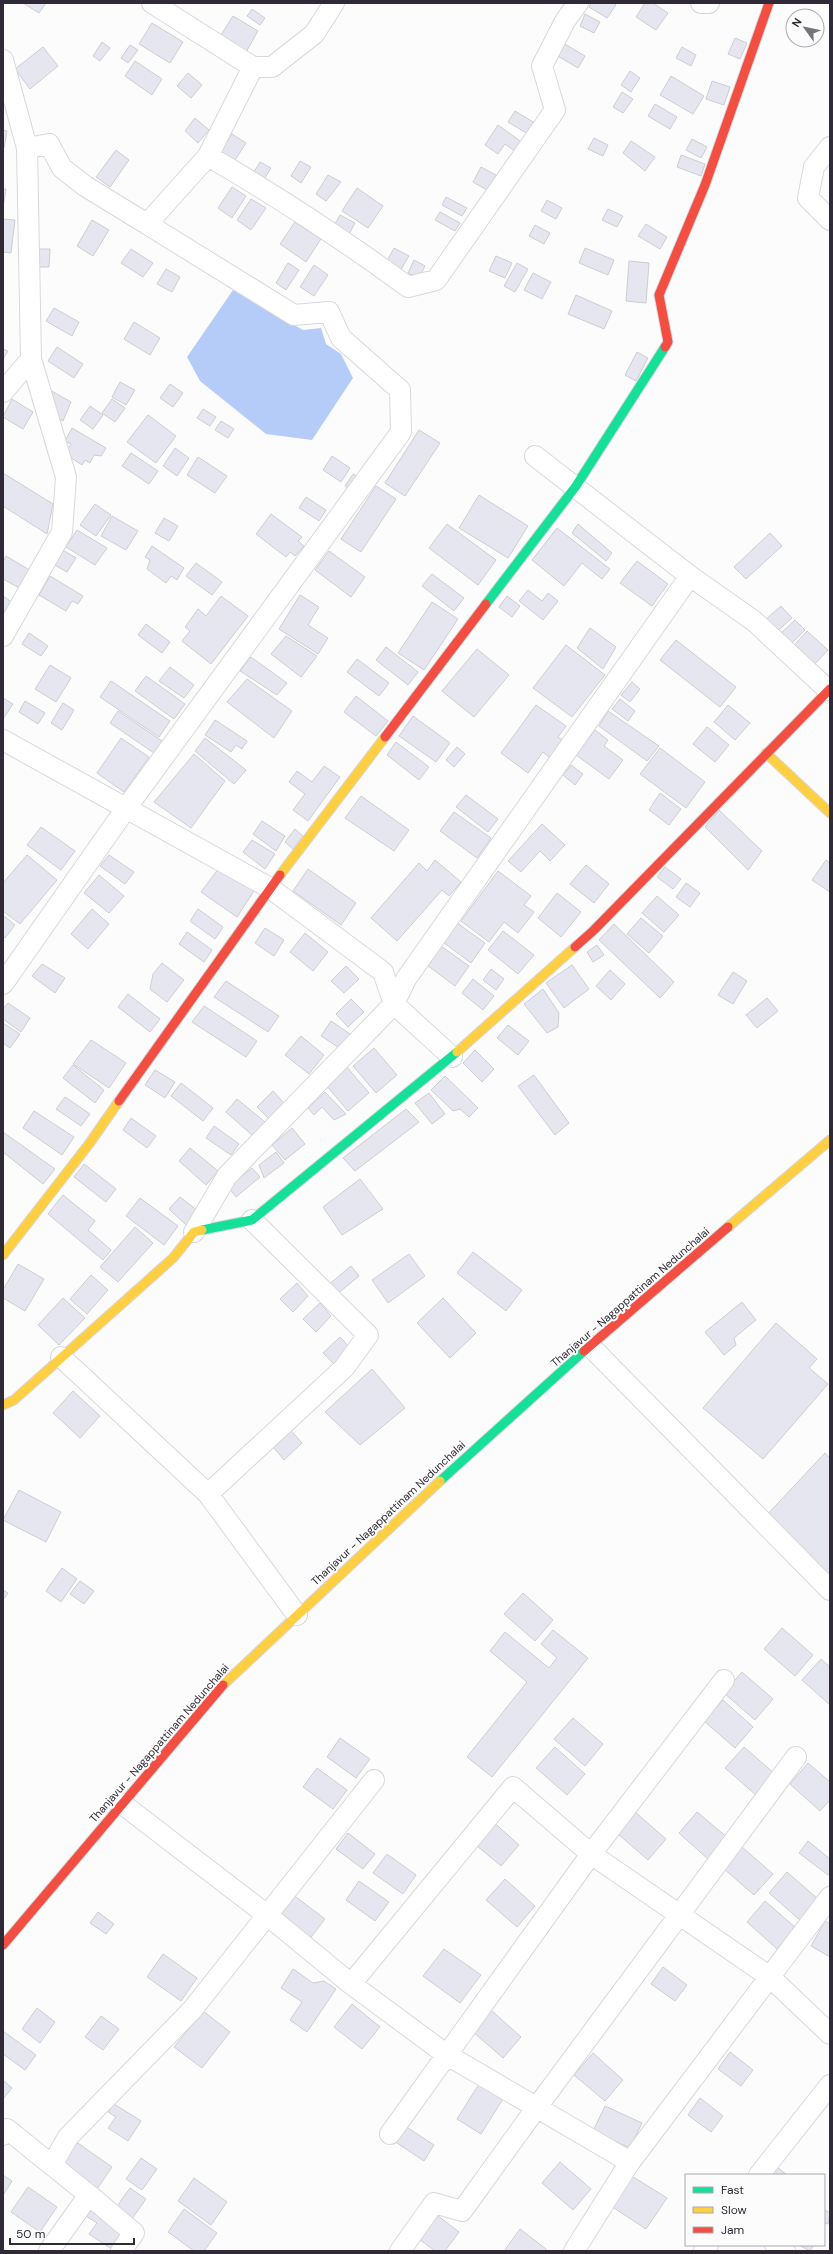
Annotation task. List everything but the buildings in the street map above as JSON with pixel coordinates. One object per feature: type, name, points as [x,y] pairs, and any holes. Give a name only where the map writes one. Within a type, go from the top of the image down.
[{"type":"main road","points":[[3,1255],[89,1144],[270,888],[576,486],[668,342],[658,295],[706,185],[769,3]]},
{"type":"main road","points":[[3,1405],[14,1400],[173,1258],[194,1232],[252,1220],[452,1057],[594,930],[829,690]]},
{"type":"main road","points":[[766,753],[830,813]]},
{"type":"main road","name":"Thanjavur - Nagappattinam Nedunchalai","points":[[3,1945],[222,1686],[468,1455],[590,1346],[830,1140]]},
{"type":"street","points":[[152,3],[253,67],[272,67],[314,34],[334,3]]},
{"type":"street","points":[[208,156],[266,191],[366,256],[408,287],[436,280],[555,110],[542,66],[565,20],[578,3]]},
{"type":"street","points":[[701,3],[709,3]]},
{"type":"street","points":[[3,60],[27,148],[31,359],[66,477],[62,532],[3,636]]},
{"type":"street","points":[[147,224],[208,156],[253,67]]},
{"type":"street","points":[[3,984],[127,807],[401,432],[400,390],[341,338],[329,312],[294,315],[85,186],[62,168],[49,144],[27,148]]},
{"type":"street","points":[[830,147],[814,168],[808,198],[830,220]]},
{"type":"street","points":[[3,392],[31,359]]},
{"type":"street","points":[[535,456],[576,486],[690,576],[754,621],[829,690]]},
{"type":"street","points":[[194,1232],[227,1176],[394,1004],[406,979],[690,576]]},
{"type":"street","points":[[3,740],[127,807],[270,888],[384,972],[394,1004],[452,1057]]},
{"type":"street","points":[[208,1494],[344,1368],[368,1335],[252,1220]]},
{"type":"street","points":[[590,1346],[830,1590]]},
{"type":"street","points":[[61,1357],[208,1494],[297,1615]]},
{"type":"street","points":[[390,2134],[591,1854],[724,1680]]},
{"type":"street","points":[[400,2251],[434,2203],[462,2211],[537,2106],[796,1757]]},
{"type":"street","points":[[52,2165],[68,2137],[192,2010],[374,1780]]},
{"type":"street","points":[[351,1984],[513,1787],[591,1854],[770,1977],[830,2034]]},
{"type":"street","points":[[121,1804],[267,1915],[351,1984],[447,2055],[537,2106],[630,2162]]},
{"type":"street","points":[[574,2251],[630,2162],[830,1897]]},
{"type":"street","points":[[760,2174],[830,2085]]},
{"type":"street","points":[[4,2129],[52,2165],[134,2233],[121,2251]]},
{"type":"street","points":[[48,2251],[88,2195]]},
{"type":"water","points":[[233,290],[303,330],[321,328],[326,344],[341,354],[353,378],[312,440],[266,434],[200,381],[187,357]]},
{"type":"traffic: fast","points":[[486,604],[576,486],[665,347]]},
{"type":"traffic: fast","points":[[202,1230],[252,1220],[457,1052]]},
{"type":"traffic: fast","points":[[440,1481],[584,1351]]},
{"type":"traffic: slow","points":[[280,875],[385,737]]},
{"type":"traffic: slow","points":[[766,753],[830,813]]},
{"type":"traffic: slow","points":[[457,1052],[575,947]]},
{"type":"traffic: slow","points":[[3,1255],[89,1144],[119,1101]]},
{"type":"traffic: slow","points":[[728,1227],[830,1140]]},
{"type":"traffic: slow","points":[[3,1405],[14,1400],[173,1258],[194,1232],[202,1230]]},
{"type":"traffic: slow","points":[[223,1685],[440,1481]]},
{"type":"traffic: jam","points":[[665,347],[668,342],[659,295],[705,185],[769,3]]},
{"type":"traffic: jam","points":[[385,737],[486,604]]},
{"type":"traffic: jam","points":[[575,947],[594,930],[830,689]]},
{"type":"traffic: jam","points":[[119,1101],[280,875]]},
{"type":"traffic: jam","points":[[584,1351],[728,1227]]},
{"type":"traffic: jam","points":[[3,1945],[223,1685]]}]
